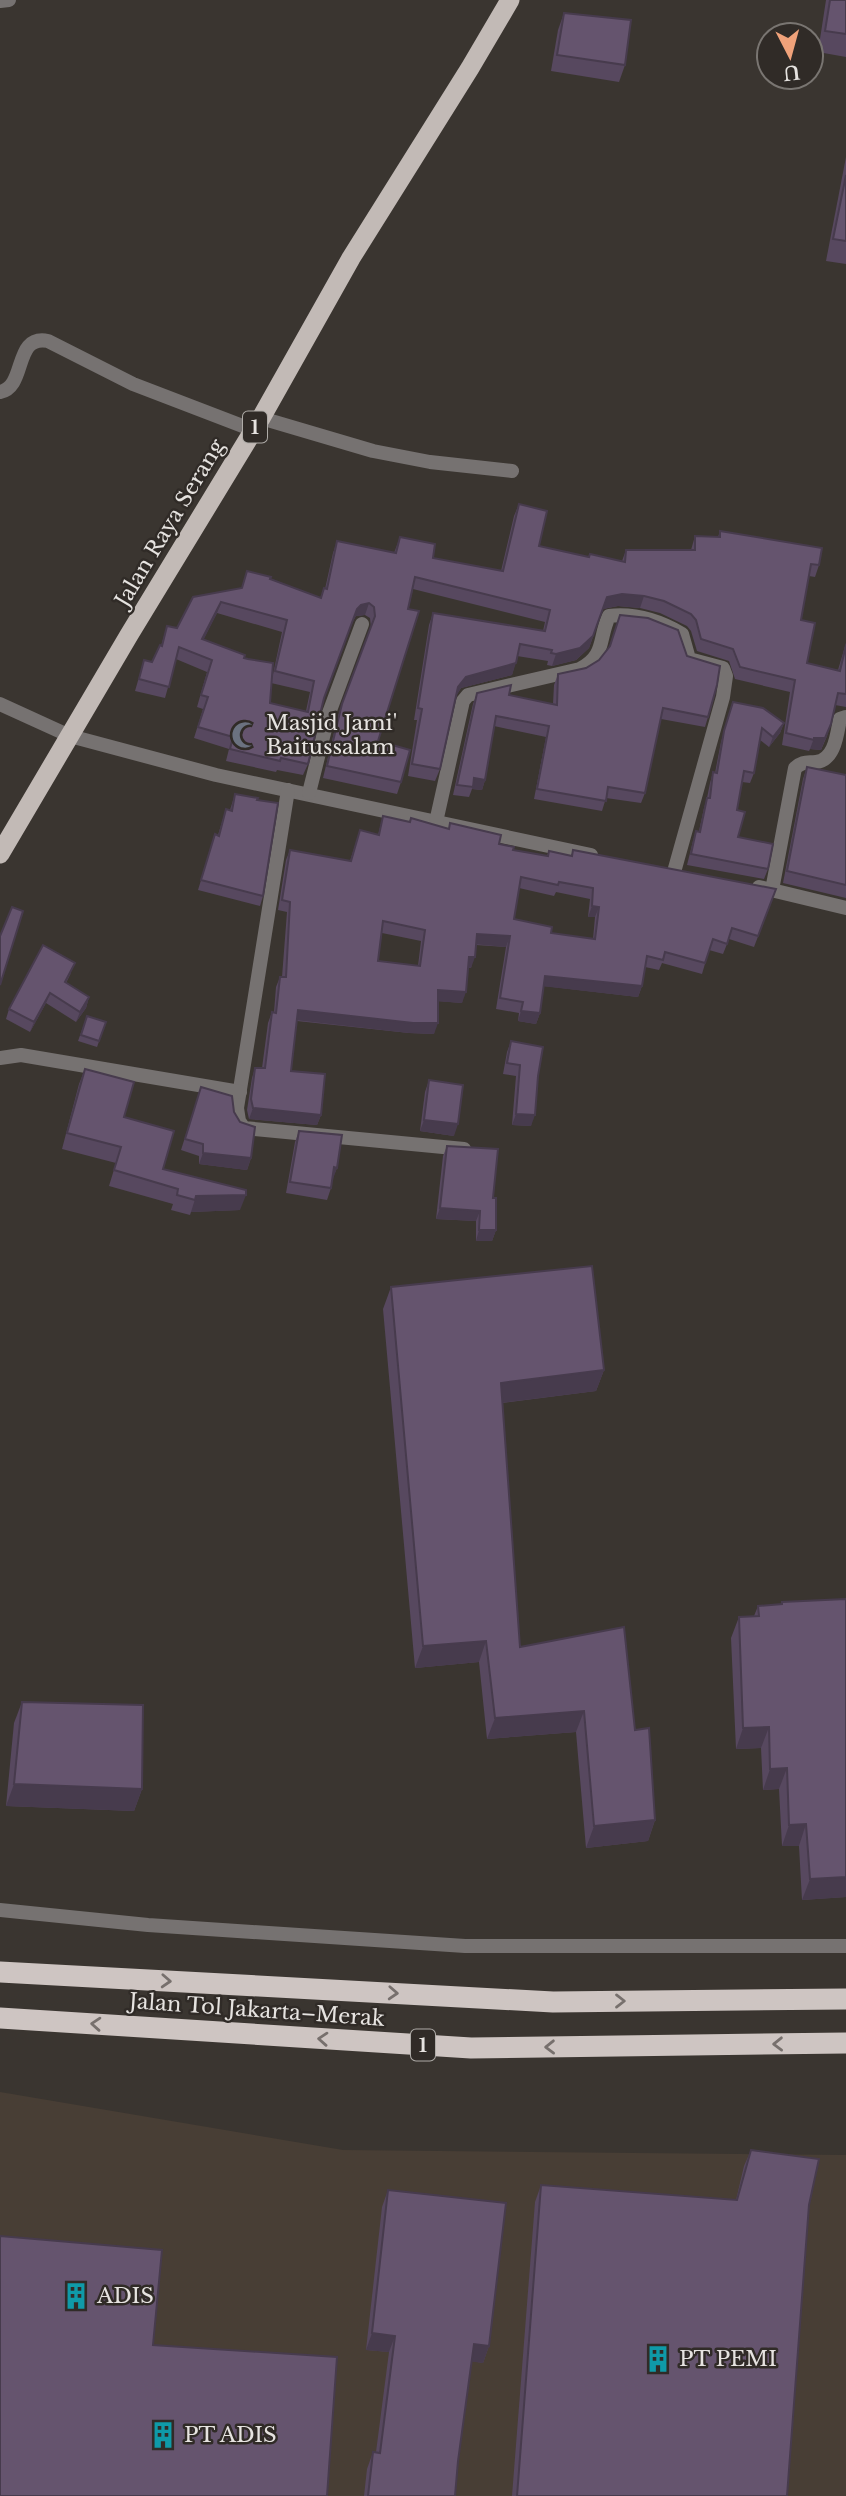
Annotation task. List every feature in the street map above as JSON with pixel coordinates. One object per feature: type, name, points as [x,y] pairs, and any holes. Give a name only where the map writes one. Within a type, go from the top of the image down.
[{"type":"highway","name":"Jalan Raya Serang","points":[[0,854],[257,424],[351,258],[510,0]]},
{"type":"highway","name":"Jalan Tol Jakarta–Merak","points":[[0,1972],[553,2002],[846,1999]]},
{"type":"highway","name":"Jalan Tol Jakarta–Merak","points":[[0,2018],[471,2048],[846,2043]]},
{"type":"street","points":[[0,1],[9,0]]},
{"type":"street","points":[[0,392],[12,385],[32,342],[48,341],[133,384],[257,424],[430,462],[512,471]]},
{"type":"street","points":[[436,822],[463,701],[468,695],[580,669],[592,663],[597,657],[609,616],[620,615],[663,623],[682,634],[689,659],[723,668],[726,676],[723,696],[674,872]]},
{"type":"street","points":[[309,793],[329,713],[362,624]]},
{"type":"street","points":[[0,705],[70,736],[248,783],[309,793],[608,858]]},
{"type":"street","points":[[772,890],[795,768],[805,761],[820,762],[828,757],[833,749],[840,719],[846,717]]},
{"type":"street","points":[[288,790],[237,1108],[239,1121],[244,1128],[477,1150]]},
{"type":"street","points":[[748,885],[846,908]]},
{"type":"street","points":[[0,1058],[21,1055],[240,1092]]},
{"type":"street","points":[[0,1910],[148,1925],[464,1946],[846,1946]]},
{"type":"shaded area","points":[[0,2092],[343,2150],[846,2155],[846,2496],[0,2496]]},
{"type":"building","points":[[830,0],[846,0],[846,34],[825,31]]},
{"type":"building","points":[[564,13],[631,20],[625,65],[557,55]]},
{"type":"building","points":[[846,175],[846,241],[833,239]]},
{"type":"building","points":[[519,504],[547,511],[539,546],[589,557],[590,554],[625,562],[626,550],[695,550],[695,536],[720,537],[720,531],[822,548],[819,565],[811,564],[801,620],[815,623],[807,663],[840,671],[846,645],[846,694],[838,693],[825,738],[814,740],[786,733],[795,680],[740,667],[733,649],[701,639],[696,620],[691,614],[664,601],[622,594],[607,597],[593,636],[580,648],[556,654],[551,653],[552,650],[520,644],[516,663],[466,677],[458,687],[440,769],[412,764],[422,709],[418,708],[433,613],[545,631],[550,610],[415,577],[408,609],[419,611],[378,741],[410,750],[401,782],[327,766],[342,704],[375,616],[374,607],[369,603],[357,609],[324,698],[308,764],[281,758],[280,761],[230,749],[233,737],[198,727],[208,697],[201,695],[212,660],[179,647],[169,687],[139,679],[144,660],[152,662],[160,645],[162,646],[167,626],[177,628],[193,597],[242,588],[247,571],[271,577],[270,579],[321,598],[324,588],[327,589],[337,541],[396,553],[400,537],[435,544],[433,558],[503,571]],"holes":[[[221,602],[287,620],[275,671],[314,681],[308,712],[270,703],[273,663],[244,658],[245,655],[202,639]]]},
{"type":"building","points":[[620,615],[648,618],[678,630],[687,656],[720,666],[708,717],[663,708],[645,793],[608,787],[606,801],[537,789],[549,726],[496,716],[485,780],[474,778],[473,787],[457,785],[477,693],[511,685],[509,695],[557,705],[558,674],[586,668],[599,660],[610,646]]},
{"type":"building","points":[[733,702],[763,708],[784,723],[773,737],[762,728],[754,773],[744,771],[737,810],[745,812],[738,837],[773,844],[768,869],[691,854],[696,831],[700,832],[707,798],[710,798],[713,772],[717,773],[724,731]]},
{"type":"building","points":[[807,767],[846,775],[846,885],[787,871]]},
{"type":"building","points":[[235,794],[278,803],[263,896],[201,880],[215,834],[219,836],[226,809],[232,811]]},
{"type":"building","points":[[383,816],[410,822],[411,818],[449,829],[450,823],[501,835],[499,844],[514,847],[513,850],[548,856],[549,851],[572,856],[573,850],[776,889],[758,936],[732,928],[727,944],[713,939],[705,963],[665,952],[663,960],[647,956],[642,986],[545,976],[540,1013],[521,1011],[523,1002],[500,998],[510,936],[477,934],[475,957],[469,957],[466,992],[438,990],[438,1023],[413,1023],[298,1010],[291,1071],[325,1074],[321,1115],[253,1108],[251,1099],[255,1068],[265,1068],[272,1012],[276,1013],[280,977],[286,977],[290,902],[282,900],[290,850],[351,861],[360,830],[379,835]],"holes":[[[521,877],[558,885],[559,882],[593,888],[592,906],[599,907],[595,939],[551,933],[552,927],[514,919]],[[383,921],[425,930],[420,966],[378,961]]]},
{"type":"building","points":[[12,907],[23,911],[0,985],[0,936]]},
{"type":"building","points":[[43,945],[75,963],[65,982],[89,997],[80,1012],[50,993],[34,1022],[9,1009]]},
{"type":"building","points":[[87,1016],[106,1022],[99,1041],[81,1035]]},
{"type":"building","points":[[511,1041],[543,1047],[535,1115],[516,1114],[520,1065],[507,1063]]},
{"type":"building","points":[[85,1069],[134,1082],[124,1117],[174,1131],[163,1169],[246,1190],[246,1195],[196,1196],[195,1200],[177,1195],[178,1189],[114,1170],[121,1147],[67,1133]]},
{"type":"building","points":[[429,1080],[463,1085],[458,1124],[424,1120]]},
{"type":"building","points":[[201,1087],[232,1096],[234,1112],[240,1122],[255,1127],[251,1158],[203,1153],[203,1144],[185,1139]]},
{"type":"building","points":[[299,1131],[342,1135],[331,1188],[290,1182]]},
{"type":"building","points":[[447,1146],[498,1149],[493,1198],[496,1198],[496,1230],[479,1230],[480,1211],[440,1208]]},
{"type":"building","points":[[592,1266],[604,1370],[501,1383],[520,1647],[624,1627],[635,1730],[649,1728],[655,1820],[594,1826],[584,1711],[495,1718],[486,1641],[423,1646],[391,1287]]},
{"type":"building","points":[[846,1599],[846,1877],[810,1879],[806,1824],[789,1825],[787,1768],[770,1769],[769,1727],[743,1728],[739,1617],[759,1616],[758,1606]]},
{"type":"building","points":[[22,1702],[143,1705],[142,1789],[14,1784]]},
{"type":"building","name":"PT PEMI","points":[[751,2150],[819,2159],[809,2205],[787,2496],[517,2496],[541,2185],[737,2200]]},
{"type":"building","points":[[388,2190],[506,2203],[489,2346],[474,2344],[455,2496],[368,2496],[373,2452],[380,2453],[395,2336],[372,2333]]},
{"type":"building","name":"PT ADIS","points":[[0,2236],[162,2250],[153,2345],[337,2357],[327,2496],[0,2496]]},
{"type":"place","name":"Masjid Jami' Baitussalam","points":[[245,735]]},
{"type":"place","name":"ADIS","points":[[76,2296]]},
{"type":"place","name":"PT PEMI","points":[[658,2359]]},
{"type":"place","name":"PT ADIS","points":[[163,2435]]}]
